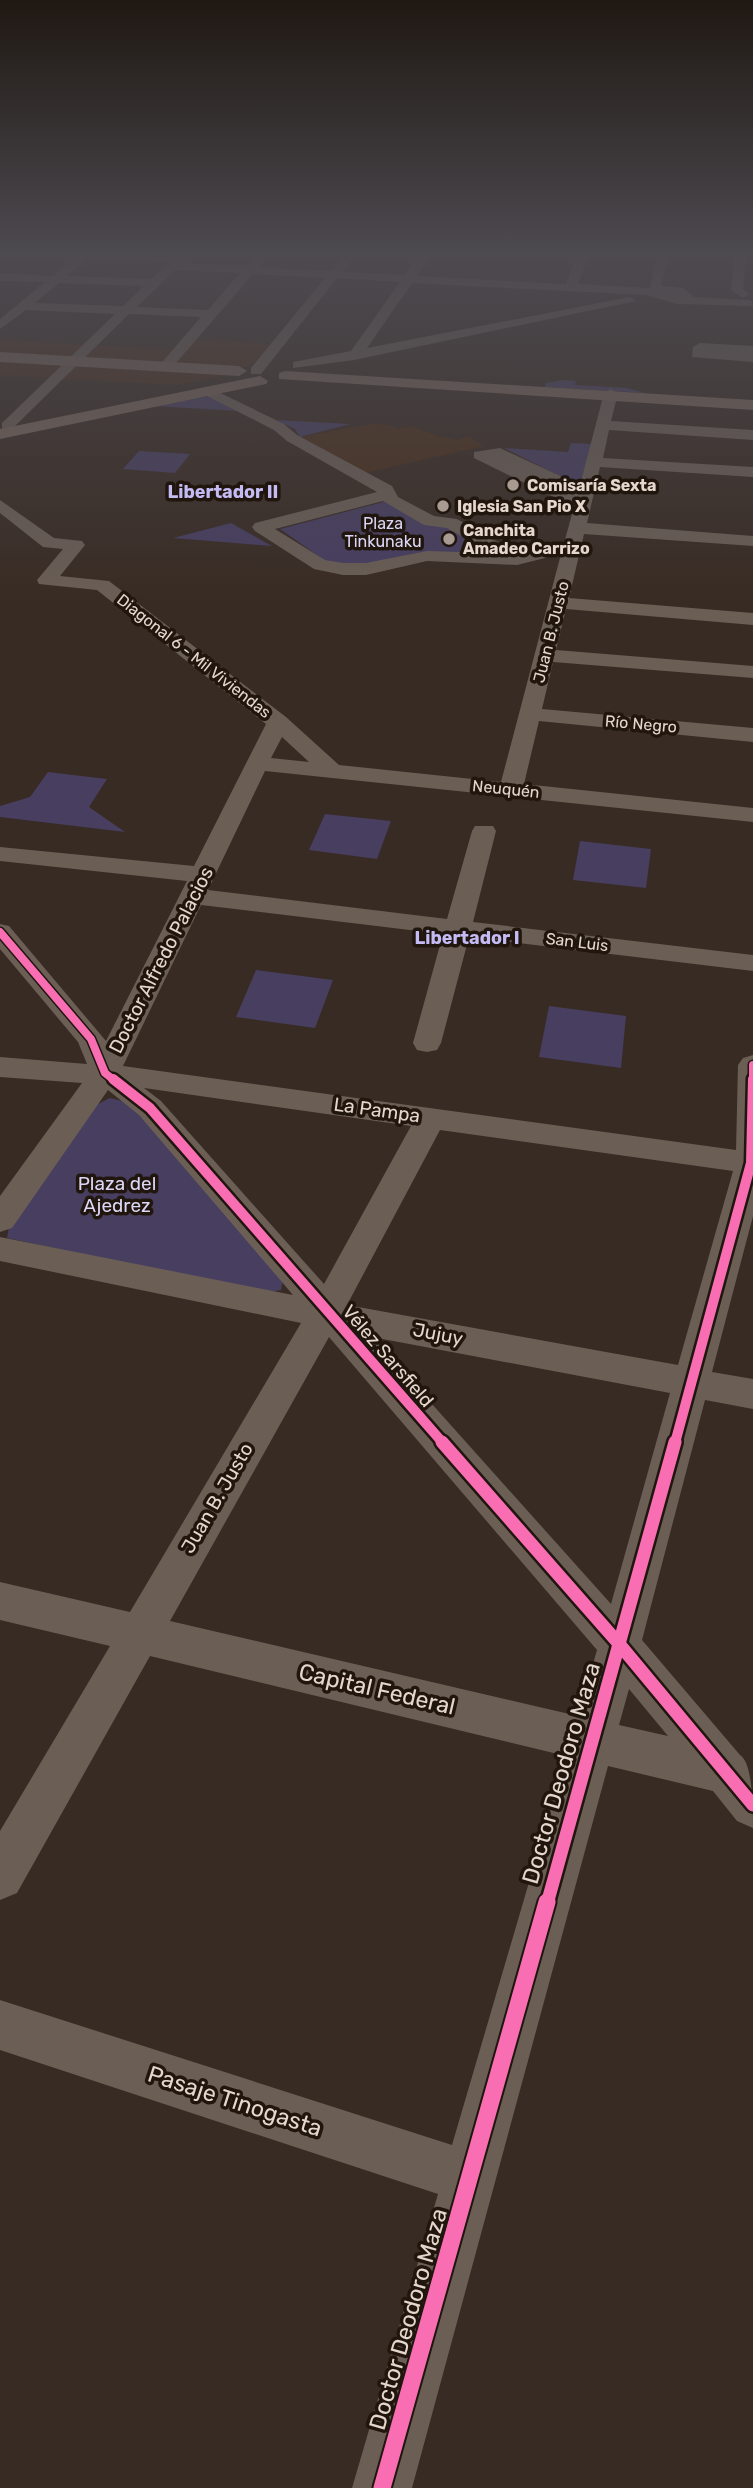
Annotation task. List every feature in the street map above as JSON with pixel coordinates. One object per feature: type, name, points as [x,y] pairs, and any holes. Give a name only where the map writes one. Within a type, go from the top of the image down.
[{"type":"main road","points":[[206,370],[244,381],[256,374]]},
{"type":"main road","points":[[207,370],[256,374],[290,370]]},
{"type":"main road","points":[[292,370],[611,395]]},
{"type":"main road","points":[[319,370],[334,376],[753,403]]},
{"type":"main road","points":[[2,429],[208,391],[256,374]]},
{"type":"main road","points":[[2,429],[211,385],[234,376]]},
{"type":"street","points":[[2,429],[64,370]]},
{"type":"street","points":[[256,374],[259,370]]},
{"type":"street","points":[[208,391],[279,426],[292,438],[386,490],[391,499],[430,521],[451,523],[517,560]]},
{"type":"street","name":"Juan B. Justo","points":[[511,790],[611,395]]},
{"type":"street","points":[[603,425],[753,435]]},
{"type":"street","points":[[494,451],[573,489],[585,498],[480,455],[494,451]]},
{"type":"street","points":[[594,462],[753,472]]},
{"type":"street","points":[[389,494],[261,527],[320,565],[344,569],[366,569],[427,556],[517,560],[566,570]]},
{"type":"street","name":"Diagonal 6 - Mil Viviendas","points":[[0,505],[49,543],[76,545],[46,580],[102,585],[278,722],[333,772]]},
{"type":"street","points":[[517,560],[575,537],[753,541]]},
{"type":"street","points":[[558,603],[753,619]]},
{"type":"street","points":[[545,655],[753,673]]},
{"type":"street","name":"Río Negro","points":[[530,714],[753,734]]},
{"type":"street","name":"Doctor Alfredo Palacios","points":[[0,1220],[105,1073],[278,722]]},
{"type":"street","name":"Neuquén","points":[[259,764],[753,815]]},
{"type":"street","points":[[427,1043],[484,831]]},
{"type":"street","name":"San Luis","points":[[5,861],[198,886],[458,928],[753,963]]},
{"type":"street","points":[[0,932],[91,1038],[105,1073]]},
{"type":"street","name":"Doctor Deodoro Maza","points":[[382,2488],[620,1645],[752,1163],[753,1065]]},
{"type":"street","name":"La Pampa","points":[[0,1067],[63,1074],[105,1073],[752,1163]]},
{"type":"street","name":"Vélez Sarsfield","points":[[105,1073],[150,1108],[620,1645],[739,1775],[753,1805]]},
{"type":"street","name":"Juan B. Justo","points":[[0,1876],[138,1633],[326,1312],[431,1118]]},
{"type":"street","name":"Jujuy","points":[[0,1248],[147,1281],[326,1312],[753,1394]]},
{"type":"street","name":"Capital Federal","points":[[0,1601],[739,1775]]},
{"type":"street","name":"Pasaje Tinogasta","points":[[0,2025],[470,2178]]},
{"type":"shaded area","points":[[0,370],[236,370],[176,385],[0,375]]},
{"type":"shaded area","points":[[372,424],[390,425],[398,429],[411,426],[457,440],[469,437],[484,446],[365,473],[300,437]]},
{"type":"green space","points":[[576,381],[575,385],[627,388],[645,393],[545,387],[546,383]]},
{"type":"green space","points":[[210,396],[240,411],[153,406]]},
{"type":"green space","points":[[276,420],[350,424],[300,437],[295,429]]},
{"type":"green space","points":[[571,443],[592,444],[582,483],[578,485],[504,448],[568,452]]},
{"type":"green space","points":[[139,451],[190,454],[175,473],[123,469]]},
{"type":"green space","name":"Plaza Tinkunaku","points":[[387,501],[448,526],[504,557],[424,554],[364,566],[327,562],[280,529]]},
{"type":"green space","points":[[231,523],[272,546],[173,538]]},
{"type":"green space","points":[[48,772],[107,779],[89,807],[125,832],[0,817],[0,806],[30,797]]},
{"type":"green space","points":[[325,814],[391,821],[377,859],[309,850]]},
{"type":"green space","points":[[580,841],[651,849],[646,888],[573,880]]},
{"type":"green space","points":[[256,970],[333,980],[315,1028],[236,1017]]},
{"type":"green space","points":[[549,1006],[626,1016],[621,1068],[539,1057]]},
{"type":"green space","name":"Plaza del Ajedrez","points":[[110,1098],[130,1103],[283,1279],[281,1290],[264,1293],[7,1238],[9,1226],[94,1106]]},
{"type":"cycle path","points":[[0,932],[91,1039],[105,1073],[150,1108],[620,1645],[753,1805]]},
{"type":"cycle path","points":[[382,2488],[620,1645],[751,1163],[753,1065]]},
{"type":"place","name":"Comisaría Sexta","points":[[513,485]]},
{"type":"place","name":"Iglesia San Pio X","points":[[443,506]]},
{"type":"place","name":"Canchita Amadeo Carrizo","points":[[449,539]]},
{"type":"district","name":"Libertador II","points":[[223,492]]},
{"type":"district","name":"Libertador I","points":[[467,938]]}]
